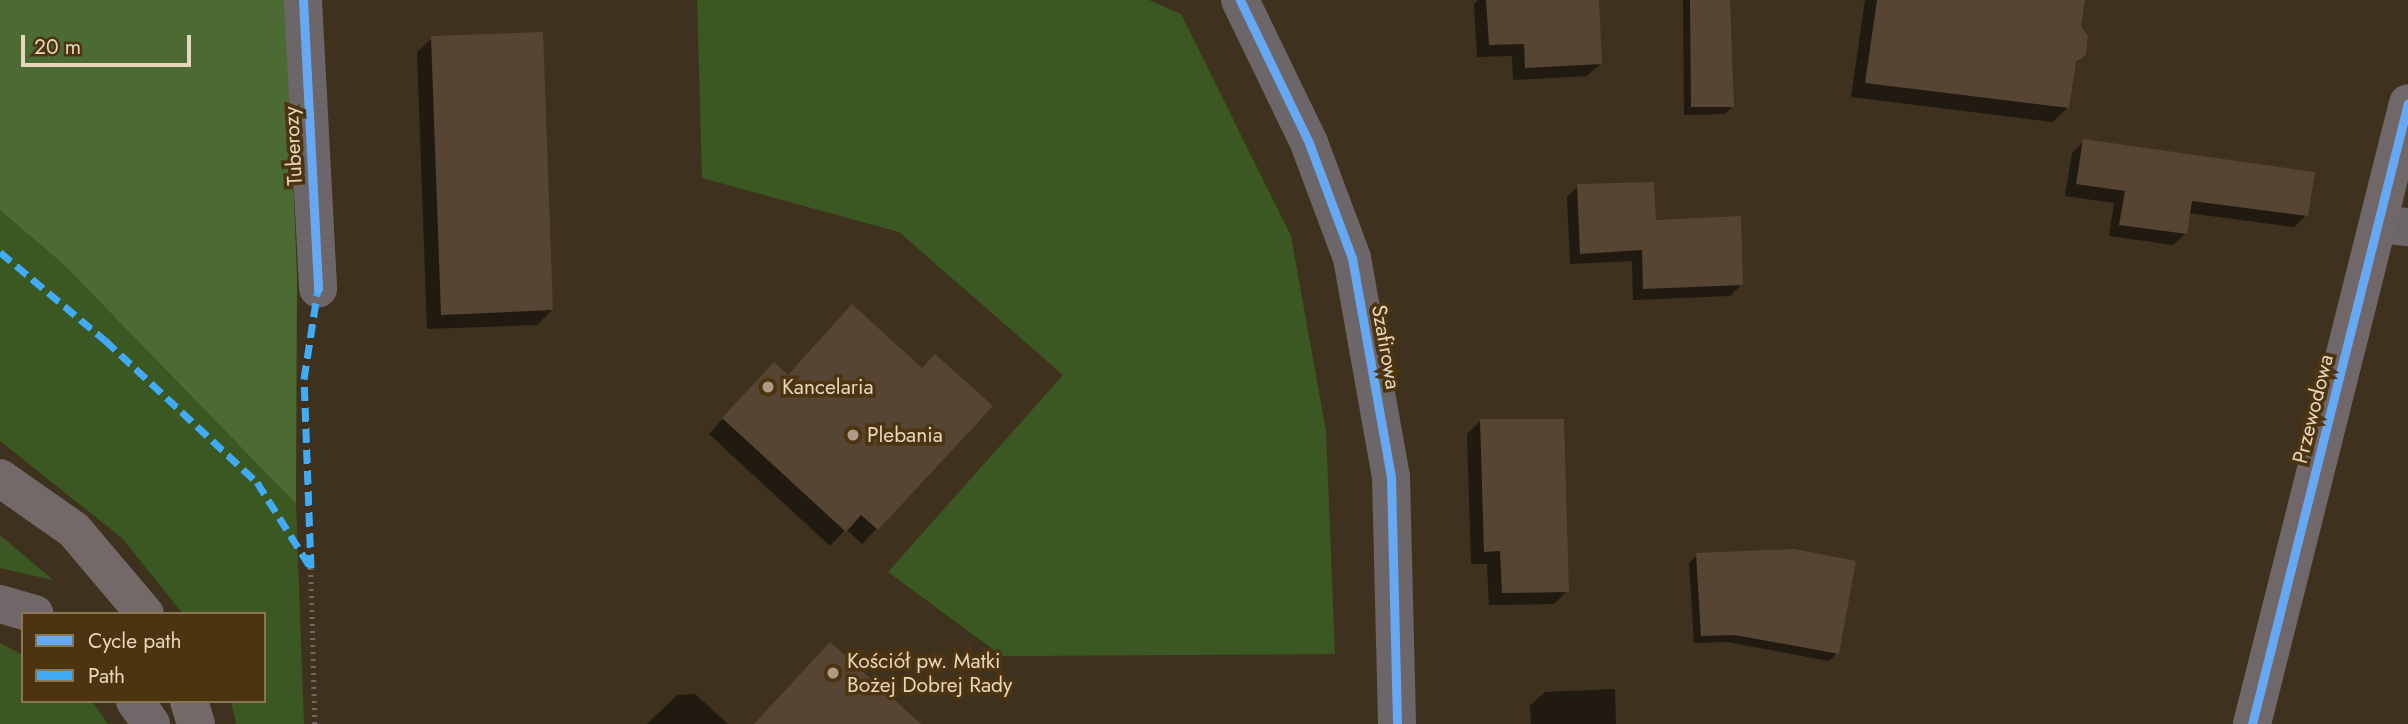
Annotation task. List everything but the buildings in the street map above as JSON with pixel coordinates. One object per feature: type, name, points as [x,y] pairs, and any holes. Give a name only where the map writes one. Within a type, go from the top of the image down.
[{"type":"highway","points":[[0,478],[74,530],[143,612]]},
{"type":"highway","points":[[190,703],[196,724]]},
{"type":"street","name":"Tuberozy","points":[[303,0],[318,289]]},
{"type":"street","name":"Szafirowa","points":[[1240,0],[1309,143],[1352,258],[1391,477],[1397,724]]},
{"type":"street","name":"Przewodowa","points":[[2252,724],[2393,225],[2408,103]]},
{"type":"street","points":[[0,604],[28,612]]},
{"type":"street","points":[[136,703],[151,724]]},
{"type":"path","points":[[311,568],[316,724]]},
{"type":"green space","points":[[0,0],[286,0],[297,275],[296,504],[65,266],[0,210]]},
{"type":"green space","points":[[697,0],[1149,0],[1181,14],[1291,236],[1326,431],[1335,654],[1002,656],[888,572],[1063,375],[899,232],[702,178]]},
{"type":"green space","points":[[0,210],[65,266],[296,504],[304,724],[236,724],[231,703],[266,703],[266,612],[181,612],[122,538],[0,441]]},
{"type":"green space","points":[[0,535],[53,580],[0,568]]},
{"type":"green space","points":[[0,643],[21,654],[21,703],[93,703],[108,724],[0,724]]},
{"type":"marked path","points":[[0,252],[105,340],[257,482],[311,568],[304,379],[318,289]]},
{"type":"cycle path","points":[[303,0],[318,289]]},
{"type":"cycle path","points":[[1240,0],[1309,143],[1352,258],[1391,477],[1397,724]]},
{"type":"cycle path","points":[[2252,724],[2408,103]]},
{"type":"place","name":"Kancelaria","points":[[768,387]]},
{"type":"place","name":"Plebania","points":[[853,435]]},
{"type":"place","name":"Kościół pw. Matki Bożej Dobrej Rady","points":[[833,673]]}]
